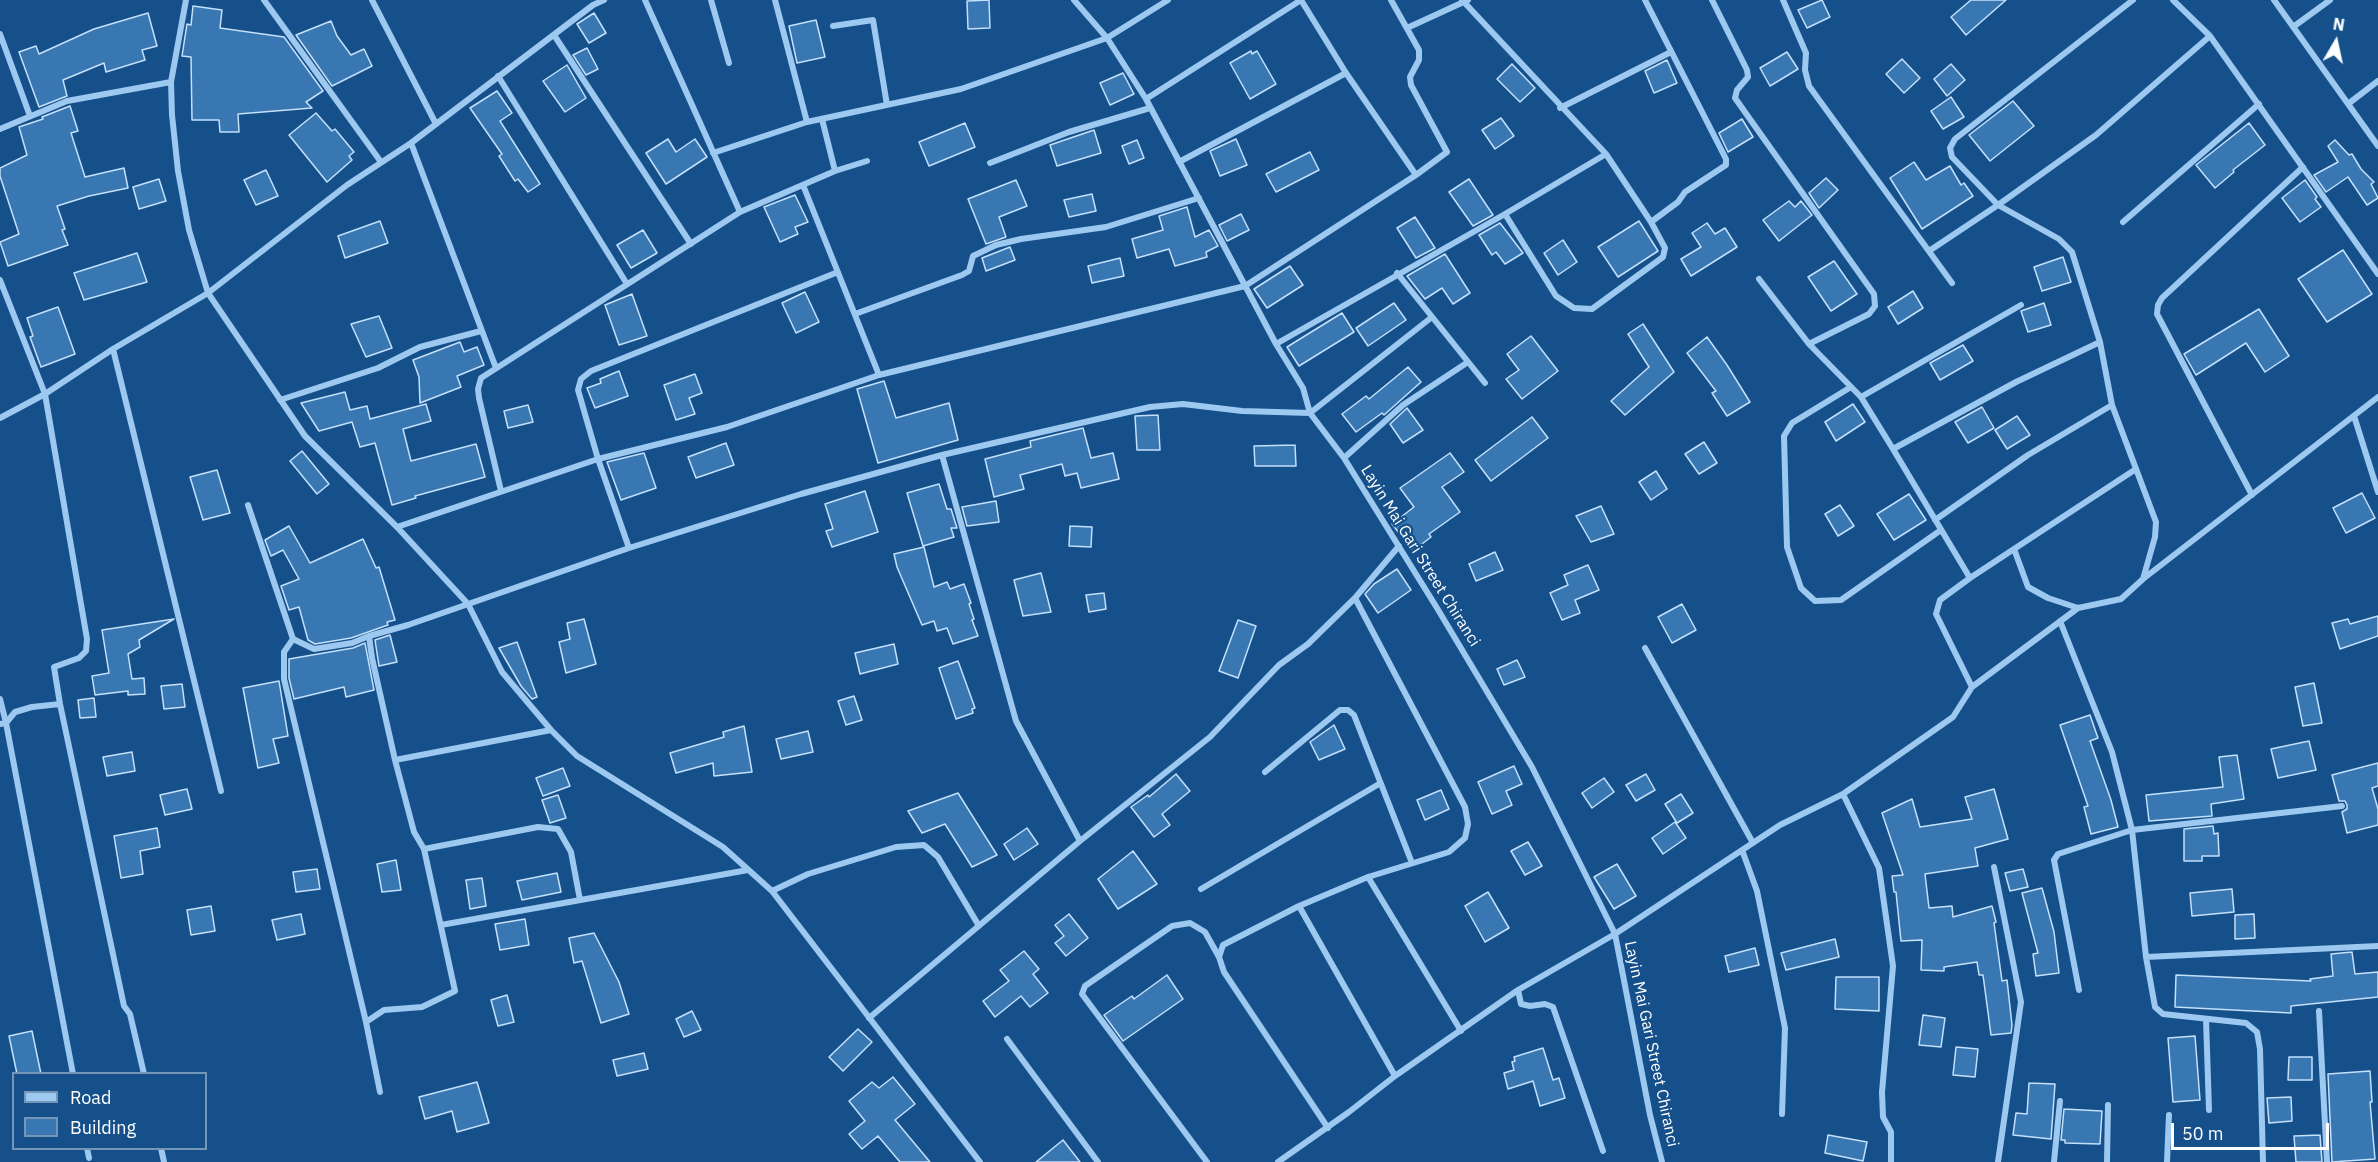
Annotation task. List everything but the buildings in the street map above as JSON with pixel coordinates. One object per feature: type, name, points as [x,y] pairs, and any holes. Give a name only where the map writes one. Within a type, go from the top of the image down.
[{"type":"street","points":[[186,0],[171,82],[172,115],[189,230],[208,293],[280,400],[305,436],[397,527],[468,604],[502,672],[550,730],[577,756],[723,847],[772,891],[980,1162]]},
{"type":"street","points":[[264,0],[381,162]]},
{"type":"street","points":[[372,0],[436,123]]},
{"type":"street","points":[[0,418],[45,394],[113,349],[208,293],[347,185],[411,143],[593,5],[604,0]]},
{"type":"street","points":[[645,0],[740,212]]},
{"type":"street","points":[[711,0],[729,63]]},
{"type":"street","points":[[775,0],[807,122]]},
{"type":"street","name":"Layin Mai Gari Street Chiranci","points":[[1074,0],[1107,38],[1146,99],[1275,344],[1303,388],[1310,413],[1344,458],[1532,767],[1615,934],[1650,1115],[1662,1162]]},
{"type":"street","points":[[713,153],[807,122],[961,89],[1107,38],[1168,0]]},
{"type":"street","points":[[1146,99],[1301,0],[1346,73],[1416,176]]},
{"type":"street","points":[[397,527],[598,459],[727,427],[879,375],[1245,286],[1445,155],[1447,149],[1411,85],[1410,77],[1419,60],[1419,50],[1391,0]]},
{"type":"street","points":[[1645,0],[1726,159],[1726,165],[1684,192],[1678,202],[1651,222]]},
{"type":"street","points":[[1712,0],[1747,70],[1748,77],[1737,90],[1736,98],[1874,294],[1875,306],[1869,314],[1809,344]]},
{"type":"street","points":[[1783,0],[1806,53],[1805,70],[1809,86],[1952,283]]},
{"type":"street","points":[[2133,0],[1955,139],[1950,148],[1952,157],[1998,205],[2059,239],[2072,252],[2100,342],[2112,405],[2156,522],[2156,537],[2143,579]]},
{"type":"street","points":[[2173,0],[2210,36],[2378,274]]},
{"type":"street","points":[[2274,0],[2378,146]]},
{"type":"street","points":[[2293,27],[2330,0]]},
{"type":"street","points":[[1407,28],[1464,1],[1560,108],[1605,154],[1651,222],[1665,248],[1664,257],[1592,309],[1574,308],[1556,296],[1505,214]]},
{"type":"street","points":[[833,26],[873,20],[886,105]]},
{"type":"street","points":[[0,34],[30,116]]},
{"type":"street","points":[[554,35],[691,244]]},
{"type":"street","points":[[1929,251],[2096,135],[2210,36]]},
{"type":"street","points":[[1560,108],[1671,52]]},
{"type":"street","points":[[1179,162],[1346,73]]},
{"type":"street","points":[[498,76],[627,284]]},
{"type":"street","points":[[2348,104],[2378,81]]},
{"type":"street","points":[[0,129],[67,101],[171,82]]},
{"type":"street","points":[[2123,222],[2259,104]]},
{"type":"street","points":[[990,163],[1069,132],[1150,108]]},
{"type":"street","points":[[822,119],[836,171]]},
{"type":"street","points":[[411,143],[496,368]]},
{"type":"street","points":[[1275,344],[1505,214],[1605,154]]},
{"type":"street","points":[[501,491],[478,389],[481,378],[740,212],[836,171],[867,161]]},
{"type":"street","points":[[2252,495],[2157,314],[2158,305],[2162,298],[2303,167]]},
{"type":"street","points":[[803,185],[879,375]]},
{"type":"street","points":[[855,314],[962,275],[969,271],[973,256],[996,244],[1106,227],[1198,198]]},
{"type":"street","points":[[629,548],[598,459],[578,390],[581,379],[591,371],[838,272]]},
{"type":"street","points":[[1397,273],[1485,383]]},
{"type":"street","points":[[1759,279],[1809,344],[1861,397],[1970,578]]},
{"type":"street","points":[[0,280],[45,394],[87,639],[86,651],[79,658],[54,667],[124,1006],[130,1014],[144,1072]]},
{"type":"street","points":[[1861,397],[2021,305]]},
{"type":"street","points":[[248,505],[293,639],[314,649],[352,643],[629,548],[801,494],[942,455],[1150,406],[1183,404],[1242,411],[1310,413],[1432,317]]},
{"type":"street","points":[[280,400],[378,368],[420,347],[481,331]]},
{"type":"street","points":[[1893,449],[2016,382],[2100,342]]},
{"type":"street","points":[[113,349],[221,791]]},
{"type":"street","points":[[1344,458],[1403,405],[1468,362]]},
{"type":"street","points":[[1851,387],[1792,423],[1784,436],[1787,547],[1801,588],[1815,601],[1841,600],[1941,530]]},
{"type":"street","points":[[1278,1162],[1518,990],[1615,934],[1780,825],[1843,794],[1953,717],[1972,687],[2060,621],[2078,608],[2121,599],[2143,579],[2378,397]]},
{"type":"street","points":[[1935,520],[2028,454],[2112,405]]},
{"type":"street","points":[[2354,416],[2378,492]]},
{"type":"street","points":[[942,455],[1016,721],[1080,842]]},
{"type":"street","points":[[1972,687],[1936,614],[1940,600],[2136,469]]},
{"type":"street","points":[[869,1017],[1210,737],[1280,665],[1308,645],[1355,598],[1399,546]]},
{"type":"street","points":[[2014,549],[2028,587],[2048,598],[2078,608]]},
{"type":"street","points":[[1219,957],[1223,945],[1299,906],[1368,877],[1449,852],[1465,838],[1468,824],[1465,807],[1355,598]]},
{"type":"street","points":[[2060,621],[2112,752],[2132,830],[2146,957],[2155,1007],[2163,1014],[2246,1023],[2257,1032],[2261,1071],[2263,1162]]},
{"type":"street","points":[[366,1022],[384,1010],[422,1007],[454,991],[424,849],[414,832],[395,760],[369,636]]},
{"type":"street","points":[[293,639],[284,652],[284,679],[366,1022],[380,1092]]},
{"type":"street","points":[[1645,648],[1753,843]]},
{"type":"street","points":[[0,699],[72,1072]]},
{"type":"street","points":[[3,723],[15,712],[32,707],[60,704]]},
{"type":"street","points":[[1265,772],[1340,710],[1348,710],[1354,714],[1379,784],[1412,863]]},
{"type":"street","points":[[395,760],[550,730]]},
{"type":"street","points":[[1201,889],[1379,784]]},
{"type":"street","points":[[1843,794],[1879,868],[1893,966],[1882,1092],[1883,1117],[1890,1132],[1891,1162]]},
{"type":"street","points":[[2079,990],[2054,860],[2058,854],[2132,830],[2342,806]]},
{"type":"street","points":[[424,849],[538,826],[558,829],[572,852],[580,900]]},
{"type":"street","points":[[772,891],[808,874],[885,850],[924,845],[938,858],[979,926]]},
{"type":"street","points":[[1742,850],[1757,891],[1785,1028],[1782,1114]]},
{"type":"street","points":[[1994,867],[2021,1002],[1998,1162]]},
{"type":"street","points":[[441,926],[748,870]]},
{"type":"street","points":[[1368,877],[1461,1030]]},
{"type":"street","points":[[1299,906],[1395,1076]]},
{"type":"street","points":[[1207,1162],[1082,994],[1084,986],[1172,926],[1190,923],[1205,932],[1219,957],[1224,972],[1328,1128]]},
{"type":"street","points":[[2146,957],[2378,946]]},
{"type":"street","points":[[1518,990],[1521,1004],[1530,1006],[1545,1004],[1553,1007],[1603,1151]]},
{"type":"street","points":[[2319,1011],[2327,1162]]},
{"type":"street","points":[[2206,1019],[2209,1110]]},
{"type":"street","points":[[1007,1039],[1098,1162]]},
{"type":"street","points":[[2054,1162],[2060,1101]]},
{"type":"street","points":[[2107,1162],[2108,1106]]},
{"type":"street","points":[[2167,1162],[2169,1115]]},
{"type":"street","points":[[87,1150],[89,1158]]}]
